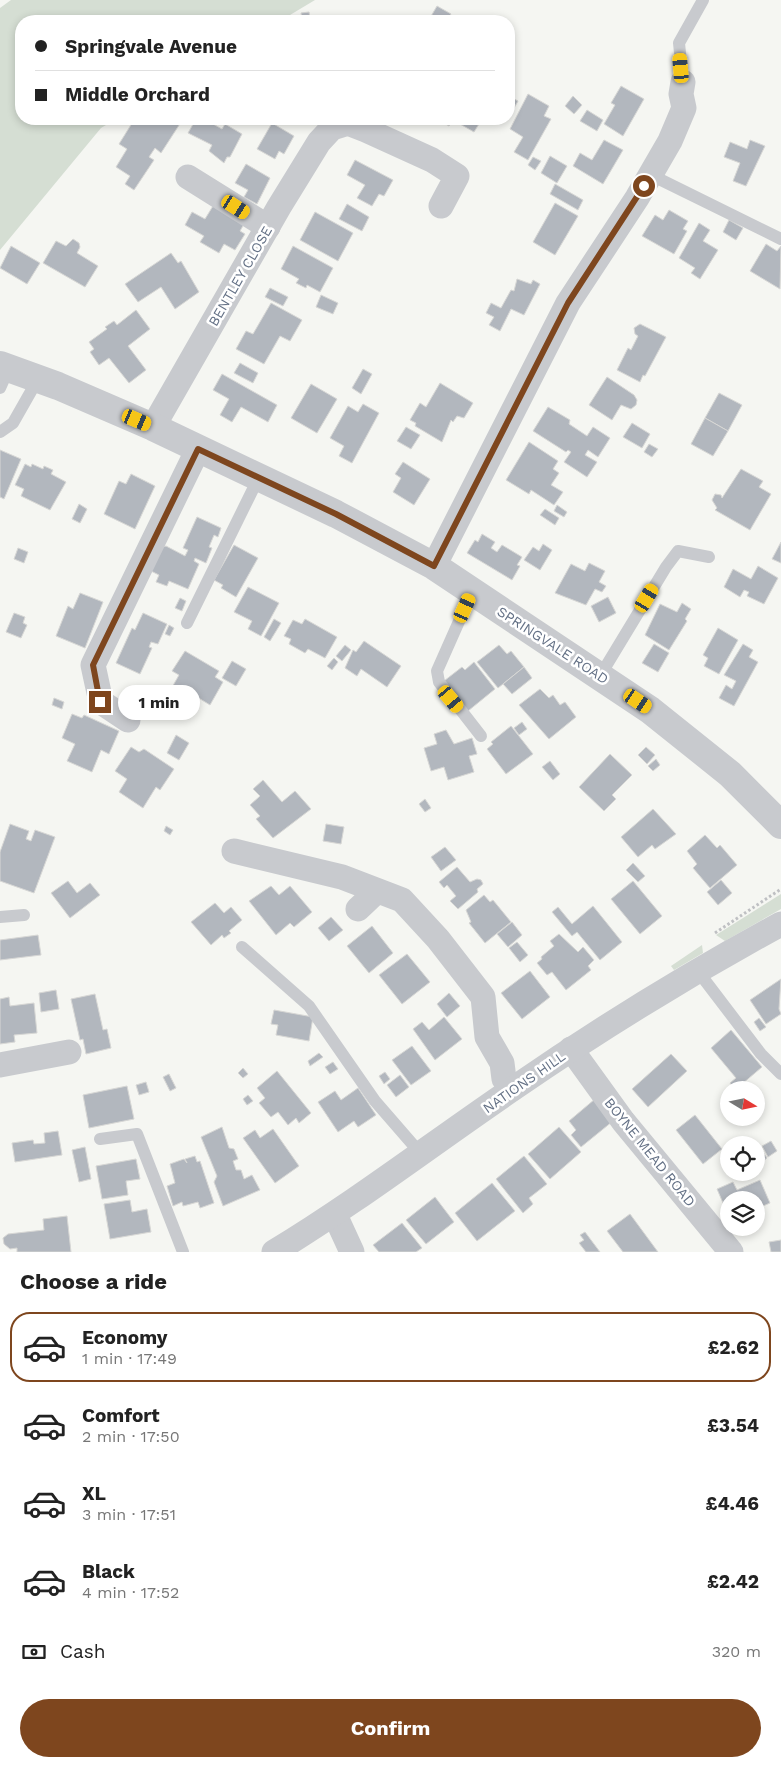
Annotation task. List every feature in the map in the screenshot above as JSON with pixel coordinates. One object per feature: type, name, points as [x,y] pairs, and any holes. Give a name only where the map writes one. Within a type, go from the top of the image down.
[{"type":"street","points":[[434,566],[568,303],[651,175],[670,140],[684,108],[681,94],[683,82]]},
{"type":"street","name":"BENTLEY CLOSE","points":[[153,427],[329,125]]},
{"type":"street","name":"BENTLEY CLOSE","points":[[353,125],[432,160],[457,176],[441,206]]},
{"type":"street","points":[[188,177],[268,227]]},
{"type":"street","name":"SPRINGVALE ROAD","points":[[3,374],[38,379],[153,427],[336,514],[434,566],[650,710],[723,767],[781,825]]},
{"type":"street","points":[[128,720],[100,702],[93,665],[198,449]]},
{"type":"street","points":[[234,851],[342,877],[402,900],[438,938],[483,997],[487,1037],[502,1063],[504,1079],[512,1089]]},
{"type":"street","points":[[358,909],[377,890]]},
{"type":"street","name":"NATIONS HILL","points":[[274,1252],[335,1215],[571,1049],[697,970],[781,924]]},
{"type":"street","name":"BOYNE MEAD ROAD","points":[[571,1049],[623,1121],[731,1252]]},
{"type":"street","points":[[0,1065],[69,1052]]},
{"type":"street","points":[[335,1215],[352,1252]]},
{"type":"lane","points":[[683,82],[679,43],[703,0]]},
{"type":"lane","points":[[651,175],[781,239]]},
{"type":"lane","points":[[0,432],[13,424],[38,379]]},
{"type":"lane","points":[[187,623],[259,477]]},
{"type":"lane","points":[[600,676],[666,566],[678,551],[709,557]]},
{"type":"lane","points":[[472,592],[437,671],[439,682],[481,736]]},
{"type":"lane","points":[[0,917],[24,915]]},
{"type":"lane","points":[[242,947],[309,1006],[375,1101],[421,1154]]},
{"type":"lane","points":[[697,970],[761,1054],[781,1074]]},
{"type":"lane","points":[[100,1138],[138,1134],[183,1252]]},
{"type":"shaded area","points":[[11,0],[315,0],[290,15],[15,15],[15,125],[106,125],[101,128],[0,250],[0,8]]},
{"type":"shaded area","points":[[781,894],[781,909],[725,941],[716,935]]},
{"type":"shaded area","points":[[702,945],[703,953],[674,970],[671,966]]},
{"type":"building","points":[[437,6],[451,14],[450,15],[432,15]]},
{"type":"building","points":[[309,12],[310,15],[301,15],[301,13]]},
{"type":"building","points":[[621,86],[644,99],[623,136],[604,124],[615,105],[611,103]]},
{"type":"building","points":[[528,94],[549,106],[544,116],[551,119],[528,160],[514,152],[523,137],[510,129],[512,125],[515,125],[515,119]]},
{"type":"building","points":[[573,96],[582,105],[574,114],[565,106]]},
{"type":"building","points":[[587,110],[603,120],[597,131],[580,121]]},
{"type":"building","points":[[131,125],[179,125],[161,153],[155,148],[149,157],[154,160],[134,190],[125,184],[130,176],[116,167],[127,149],[119,144]]},
{"type":"building","points":[[193,125],[215,125],[222,129],[227,125],[242,134],[230,157],[227,157],[224,163],[209,151],[212,145],[188,133]]},
{"type":"building","points":[[271,125],[275,125],[294,136],[284,154],[279,151],[275,159],[257,149]]},
{"type":"building","points":[[462,125],[478,125],[474,132]]},
{"type":"building","points":[[604,140],[623,150],[603,184],[573,166],[580,153],[592,160]]},
{"type":"building","points":[[750,140],[765,146],[746,186],[733,181],[740,163],[724,157],[730,142],[747,149]]},
{"type":"building","points":[[550,156],[567,166],[557,183],[541,173]]},
{"type":"building","points":[[533,157],[541,161],[535,170],[528,165]]},
{"type":"building","points":[[355,160],[393,180],[384,196],[379,194],[372,206],[357,198],[365,185],[347,175]]},
{"type":"building","points":[[246,164],[270,178],[257,204],[244,197],[248,190],[235,183]]},
{"type":"building","points":[[555,184],[583,200],[578,210],[550,194]]},
{"type":"building","points":[[555,203],[578,216],[555,255],[533,242]]},
{"type":"building","points":[[347,204],[369,217],[362,231],[339,219]]},
{"type":"building","points":[[213,206],[244,224],[240,231],[245,234],[235,250],[224,244],[219,253],[200,242],[204,236],[185,225],[192,212],[205,219]]},
{"type":"building","points":[[669,210],[688,221],[683,229],[687,231],[674,254],[642,236],[655,215],[663,220]]},
{"type":"building","points":[[315,212],[353,233],[338,261],[300,240]]},
{"type":"building","points":[[729,220],[743,228],[736,240],[723,232]]},
{"type":"building","points":[[699,223],[710,230],[703,241],[718,250],[700,279],[691,273],[695,268],[679,258]]},
{"type":"building","points":[[73,239],[79,243],[80,247],[77,253],[98,266],[85,287],[43,263],[56,241],[66,246]]},
{"type":"building","points":[[766,244],[777,251],[781,246],[780,289],[750,271]]},
{"type":"building","points":[[11,246],[40,263],[27,284],[0,268]]},
{"type":"building","points":[[293,246],[333,268],[320,292],[307,285],[306,288],[296,283],[299,279],[281,269]]},
{"type":"building","points":[[171,253],[178,263],[181,261],[199,292],[175,309],[161,287],[138,302],[125,284]]},
{"type":"building","points":[[517,279],[531,284],[533,280],[540,284],[524,315],[511,309],[500,331],[489,325],[494,317],[486,313],[491,303],[501,308],[511,290],[514,291]]},
{"type":"building","points":[[270,288],[288,297],[283,306],[265,297]]},
{"type":"building","points":[[321,295],[338,303],[333,314],[316,307]]},
{"type":"building","points":[[271,303],[302,320],[290,341],[280,336],[264,364],[236,349],[246,331],[253,334]]},
{"type":"building","points":[[136,310],[150,329],[128,346],[146,370],[129,383],[109,358],[99,365],[90,352],[94,349],[89,342],[107,329],[105,327],[114,321],[117,325]]},
{"type":"building","points":[[640,324],[666,337],[640,382],[617,370],[628,348],[631,350],[638,336],[635,334],[634,328]]},
{"type":"building","points":[[240,363],[258,373],[253,383],[234,373]]},
{"type":"building","points":[[363,369],[372,374],[361,394],[352,388]]},
{"type":"building","points":[[222,374],[277,405],[268,422],[241,407],[232,422],[220,415],[229,399],[213,390]]},
{"type":"building","points":[[607,377],[634,395],[637,400],[636,405],[631,409],[621,405],[612,420],[589,405]]},
{"type":"building","points":[[440,383],[473,403],[464,418],[457,416],[453,422],[451,420],[442,442],[415,426],[416,423],[410,420],[420,403],[426,407]]},
{"type":"building","points":[[311,384],[337,399],[317,433],[291,418]]},
{"type":"building","points":[[719,393],[742,405],[728,431],[705,418]]},
{"type":"building","points":[[363,404],[379,413],[352,463],[339,456],[344,446],[330,438],[348,406],[358,412]]},
{"type":"building","points":[[548,407],[570,420],[569,424],[587,436],[593,427],[610,438],[598,457],[588,450],[585,455],[597,462],[587,477],[564,462],[571,452],[568,450],[566,452],[533,431]]},
{"type":"building","points":[[705,418],[728,431],[713,456],[691,444]]},
{"type":"building","points":[[632,423],[650,434],[642,448],[623,437]]},
{"type":"building","points":[[406,427],[420,435],[411,449],[397,441]]},
{"type":"building","points":[[529,442],[558,461],[553,469],[559,473],[551,485],[563,492],[554,505],[531,490],[529,494],[506,480]]},
{"type":"building","points":[[649,444],[658,449],[652,457],[644,452]]},
{"type":"building","points":[[0,450],[21,459],[4,499],[0,497]]},
{"type":"building","points":[[403,462],[430,479],[414,505],[393,492],[401,478],[395,474]]},
{"type":"building","points":[[25,464],[31,467],[32,464],[43,469],[44,466],[53,470],[51,474],[66,482],[50,510],[21,496],[24,489],[15,485]]},
{"type":"building","points":[[741,469],[763,481],[759,487],[771,494],[750,530],[715,510],[717,508],[712,500],[715,494],[721,495],[722,498]]},
{"type":"building","points":[[131,474],[155,486],[135,529],[104,514],[119,481],[126,484]]},
{"type":"building","points":[[79,504],[87,509],[80,523],[72,519]]},
{"type":"building","points":[[557,505],[567,512],[564,517],[554,511]]},
{"type":"building","points":[[545,509],[559,518],[555,525],[540,515]]},
{"type":"building","points":[[197,517],[221,528],[218,537],[214,535],[209,547],[212,548],[206,563],[195,558],[194,561],[199,564],[188,589],[169,581],[167,586],[156,582],[159,575],[151,571],[163,547],[166,546],[185,556],[188,550],[183,548]]},
{"type":"building","points":[[482,534],[495,542],[491,548],[497,552],[502,545],[522,557],[517,565],[520,566],[512,580],[467,553],[475,540],[478,542]]},
{"type":"building","points":[[781,542],[781,563],[772,559]]},
{"type":"building","points":[[543,544],[552,550],[540,570],[524,560],[533,547],[539,551]]},
{"type":"building","points":[[234,545],[258,558],[236,597],[221,588],[223,585],[214,580]]},
{"type":"building","points":[[18,548],[28,552],[24,563],[14,559]]},
{"type":"building","points":[[589,563],[605,571],[599,582],[606,586],[602,592],[595,589],[586,605],[555,593],[571,564],[585,571]]},
{"type":"building","points":[[758,566],[778,578],[764,604],[747,596],[749,592],[744,590],[740,597],[724,587],[733,569],[751,579]]},
{"type":"building","points":[[248,587],[279,603],[261,636],[248,629],[252,621],[234,612]]},
{"type":"building","points":[[80,593],[103,602],[85,648],[56,636],[68,606],[73,609]]},
{"type":"building","points":[[608,597],[616,613],[599,622],[591,606]]},
{"type":"building","points":[[180,598],[186,601],[182,611],[175,608]]},
{"type":"building","points":[[682,603],[691,609],[685,619],[687,621],[669,650],[645,635],[660,604],[677,612]]},
{"type":"building","points":[[14,613],[25,617],[23,623],[27,625],[21,638],[6,632]]},
{"type":"building","points":[[143,613],[167,624],[158,644],[151,642],[149,647],[152,648],[140,674],[116,663],[132,628],[135,630]]},
{"type":"building","points":[[274,619],[281,623],[270,641],[264,637]]},
{"type":"building","points":[[305,619],[337,637],[325,658],[308,649],[305,653],[289,644],[291,639],[284,636],[293,620],[302,624]]},
{"type":"building","points":[[169,625],[174,628],[170,636],[165,634]]},
{"type":"building","points":[[718,628],[738,640],[719,674],[704,666],[708,658],[703,655]]},
{"type":"building","points":[[364,641],[401,666],[387,687],[361,669],[357,676],[345,668],[353,650],[356,652]]},
{"type":"building","points":[[654,644],[669,653],[658,672],[642,663]]},
{"type":"building","points":[[743,644],[753,650],[749,657],[758,662],[734,706],[719,698],[726,685],[732,689],[736,681],[724,675]]},
{"type":"building","points":[[345,645],[351,650],[342,661],[336,656]]},
{"type":"building","points":[[499,645],[507,654],[511,651],[524,667],[498,688],[477,662]]},
{"type":"building","points":[[185,651],[219,671],[215,677],[223,682],[210,705],[197,697],[188,712],[166,698],[179,675],[172,671]]},
{"type":"building","points":[[334,658],[338,662],[332,670],[327,666]]},
{"type":"building","points":[[232,661],[246,669],[236,686],[222,678]]},
{"type":"building","points":[[474,662],[495,689],[468,711],[444,681],[462,667],[465,670]]},
{"type":"building","points":[[524,667],[532,678],[512,694],[503,684]]},
{"type":"building","points":[[540,689],[549,698],[553,695],[560,705],[565,702],[576,717],[549,739],[519,705]]},
{"type":"building","points":[[54,698],[64,702],[62,709],[52,705]]},
{"type":"building","points":[[72,714],[82,718],[84,715],[119,731],[109,754],[101,750],[92,772],[67,761],[75,744],[62,738]]},
{"type":"building","points":[[522,722],[527,729],[519,735],[514,728]]},
{"type":"building","points":[[511,726],[533,754],[506,774],[487,749],[493,744],[491,742]]},
{"type":"building","points":[[446,730],[454,744],[472,738],[477,754],[469,756],[474,772],[448,780],[444,767],[431,771],[424,748],[437,744],[434,734]]},
{"type":"building","points":[[176,735],[189,743],[179,760],[167,753]]},
{"type":"building","points":[[131,747],[139,752],[144,749],[174,769],[160,790],[156,787],[143,808],[119,792],[127,779],[115,771]]},
{"type":"building","points":[[646,747],[655,755],[647,764],[638,755]]},
{"type":"building","points":[[610,754],[632,775],[612,795],[616,799],[604,811],[579,787]]},
{"type":"building","points":[[656,759],[660,765],[653,771],[648,766]]},
{"type":"building","points":[[550,761],[560,774],[553,780],[542,767]]},
{"type":"building","points":[[263,780],[282,802],[295,791],[311,809],[273,838],[256,819],[260,816],[250,805],[260,796],[253,789]]},
{"type":"building","points":[[425,799],[431,808],[425,812],[419,804]]},
{"type":"building","points":[[653,809],[676,834],[655,849],[652,845],[638,857],[621,837]]},
{"type":"building","points":[[10,824],[29,831],[26,839],[31,841],[35,830],[55,837],[34,893],[0,881],[0,852]]},
{"type":"building","points":[[326,824],[344,827],[341,844],[323,841]]},
{"type":"building","points":[[166,826],[173,830],[170,835],[164,831]]},
{"type":"building","points":[[705,835],[717,848],[720,845],[737,865],[710,888],[693,868],[697,864],[687,851]]},
{"type":"building","points":[[445,847],[456,860],[441,871],[431,857]]},
{"type":"building","points":[[633,863],[645,876],[638,882],[626,870]]},
{"type":"building","points":[[457,867],[470,882],[477,879],[481,880],[483,884],[477,889],[478,892],[458,909],[450,901],[456,896],[447,885],[444,888],[439,882]]},
{"type":"building","points":[[721,880],[732,893],[718,905],[707,892]]},
{"type":"building","points":[[68,881],[77,893],[90,883],[100,895],[70,918],[51,893]]},
{"type":"building","points":[[633,881],[662,916],[640,934],[611,899]]},
{"type":"building","points":[[271,886],[279,895],[290,886],[312,912],[294,927],[290,923],[276,935],[249,901]]},
{"type":"building","points":[[484,895],[490,902],[493,900],[511,922],[485,943],[469,923],[471,922],[466,910]]},
{"type":"building","points":[[215,903],[224,913],[231,907],[242,920],[229,931],[231,933],[224,938],[222,935],[211,945],[191,922]]},
{"type":"building","points":[[593,906],[622,942],[600,960],[577,932],[572,936],[552,912],[558,907],[572,924]]},
{"type":"building","points":[[331,917],[343,930],[329,941],[318,928]]},
{"type":"building","points":[[512,922],[522,935],[508,947],[497,934]]},
{"type":"building","points":[[372,926],[393,953],[369,973],[347,946]]},
{"type":"building","points":[[559,934],[578,952],[583,947],[594,960],[588,966],[591,970],[566,990],[552,972],[547,975],[537,963],[554,946],[550,941]]},
{"type":"building","points":[[38,935],[41,955],[0,960],[0,940]]},
{"type":"building","points":[[517,942],[528,955],[520,962],[509,948]]},
{"type":"building","points":[[407,954],[430,982],[402,1004],[379,975]]},
{"type":"building","points":[[530,971],[550,997],[522,1019],[501,993]]},
{"type":"building","points":[[781,979],[779,1009],[781,1014],[766,1024],[750,1000]]},
{"type":"building","points":[[56,990],[59,1009],[41,1012],[39,993]]},
{"type":"building","points":[[449,993],[460,1006],[447,1017],[437,1004]]},
{"type":"building","points":[[95,994],[103,1030],[107,1029],[111,1048],[86,1054],[83,1039],[80,1040],[71,999]]},
{"type":"building","points":[[9,997],[10,1006],[34,1003],[37,1033],[14,1035],[15,1042],[0,1044],[0,999]]},
{"type":"building","points":[[274,1010],[313,1017],[309,1041],[276,1035],[278,1025],[271,1024]]},
{"type":"building","points":[[444,1017],[462,1039],[435,1060],[413,1029],[422,1022],[429,1030]]},
{"type":"building","points":[[759,1018],[766,1027],[760,1031],[754,1022]]},
{"type":"building","points":[[731,1030],[762,1067],[746,1081],[732,1081],[736,1078],[711,1048]]},
{"type":"building","points":[[412,1046],[431,1071],[411,1085],[392,1060]]},
{"type":"building","points":[[319,1053],[323,1057],[310,1066],[308,1061]]},
{"type":"building","points":[[671,1054],[687,1071],[648,1107],[632,1089]]},
{"type":"building","points":[[333,1062],[338,1069],[330,1074],[325,1067]]},
{"type":"building","points":[[243,1068],[248,1074],[243,1078],[238,1073]]},
{"type":"building","points":[[277,1071],[311,1113],[299,1123],[296,1118],[288,1125],[278,1112],[271,1117],[259,1103],[265,1098],[257,1088]]},
{"type":"building","points":[[385,1072],[390,1079],[384,1084],[379,1076]]},
{"type":"building","points":[[169,1074],[176,1088],[170,1091],[163,1077]]},
{"type":"building","points":[[400,1075],[409,1087],[396,1097],[387,1085]]},
{"type":"building","points":[[146,1082],[149,1092],[139,1095],[136,1085]]},
{"type":"building","points":[[127,1086],[134,1119],[89,1128],[83,1095]]},
{"type":"building","points":[[358,1088],[376,1115],[358,1127],[354,1121],[338,1132],[318,1102],[335,1091],[341,1100]]},
{"type":"building","points":[[248,1095],[253,1101],[247,1105],[243,1099]]},
{"type":"building","points":[[595,1099],[613,1121],[581,1147],[571,1135],[576,1130],[569,1121]]},
{"type":"building","points":[[695,1115],[720,1146],[720,1151],[703,1164],[676,1130]]},
{"type":"building","points":[[222,1127],[229,1148],[234,1149],[238,1159],[233,1161],[236,1170],[241,1170],[244,1179],[252,1175],[260,1190],[223,1206],[214,1182],[217,1176],[201,1137]]},
{"type":"building","points":[[559,1127],[581,1152],[550,1179],[528,1154]]},
{"type":"building","points":[[273,1129],[299,1166],[275,1183],[243,1138],[255,1130],[260,1138]]},
{"type":"building","points":[[58,1131],[62,1155],[15,1162],[12,1143],[33,1140],[34,1144],[45,1143],[44,1133]]},
{"type":"building","points":[[771,1141],[777,1151],[768,1157],[765,1152],[765,1144]]},
{"type":"building","points":[[85,1147],[91,1179],[79,1182],[72,1150]]},
{"type":"building","points":[[195,1156],[197,1162],[200,1161],[214,1203],[200,1208],[198,1202],[183,1206],[182,1202],[173,1206],[167,1186],[175,1183],[170,1164],[184,1159],[187,1163],[185,1159]]},
{"type":"building","points":[[524,1156],[547,1184],[529,1198],[533,1204],[523,1213],[496,1179]]},
{"type":"building","points":[[136,1159],[140,1179],[126,1181],[128,1195],[102,1199],[96,1166]]},
{"type":"building","points":[[760,1181],[765,1191],[720,1191],[720,1196],[717,1189],[733,1182],[737,1190]]},
{"type":"building","points":[[492,1183],[515,1211],[477,1241],[455,1213]]},
{"type":"building","points":[[765,1192],[770,1203],[765,1205]]},
{"type":"building","points":[[435,1197],[454,1222],[426,1244],[406,1220]]},
{"type":"building","points":[[130,1200],[132,1212],[147,1209],[151,1232],[110,1239],[104,1204]]},
{"type":"building","points":[[630,1214],[658,1252],[623,1252],[607,1231]]},
{"type":"building","points":[[67,1216],[71,1252],[17,1252],[17,1248],[10,1249],[4,1244],[3,1238],[8,1234],[44,1230],[43,1219]]},
{"type":"building","points":[[402,1223],[422,1248],[416,1252],[379,1252],[373,1245]]},
{"type":"building","points":[[585,1232],[600,1252],[586,1252],[579,1243],[584,1240],[580,1235]]},
{"type":"building","points":[[781,1240],[781,1252],[771,1252],[769,1242]]},
{"type":"route","points":[[100,702],[93,665],[198,449],[336,514],[434,566],[568,303],[644,186]]}]
